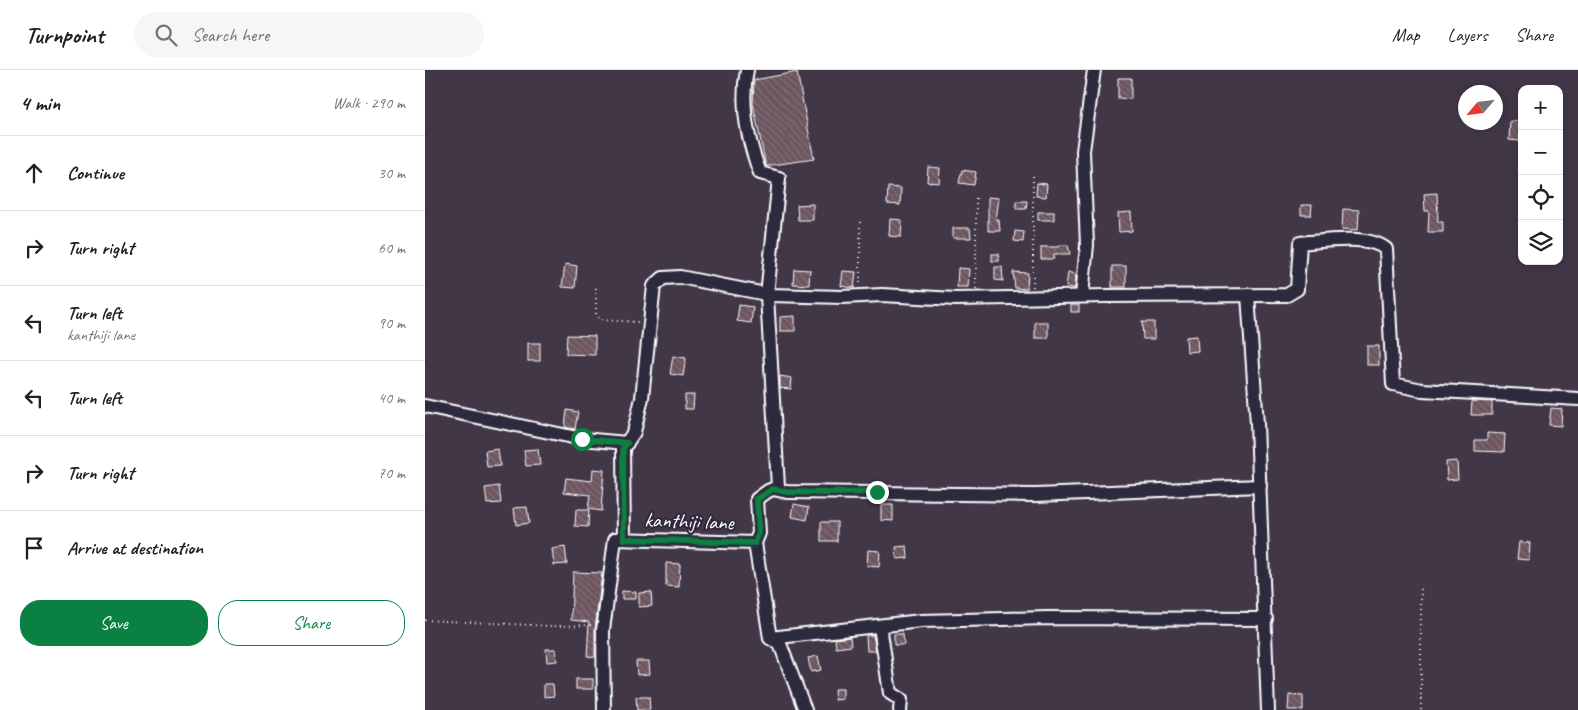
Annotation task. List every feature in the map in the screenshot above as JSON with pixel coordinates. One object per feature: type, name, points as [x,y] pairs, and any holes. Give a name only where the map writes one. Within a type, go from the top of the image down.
[{"type":"street","points":[[747,70],[745,112],[752,152],[760,173],[779,178],[767,295],[779,487],[757,499],[759,533],[755,543]]},
{"type":"street","points":[[1082,296],[1087,245],[1083,151],[1094,70]]},
{"type":"street","points":[[624,539],[623,448],[634,432],[642,398],[654,286],[663,278],[679,277],[767,295],[976,299],[1082,296],[1287,295],[1297,289],[1300,243],[1332,240],[1379,244],[1386,249],[1393,384],[1422,390],[1578,399]]},
{"type":"street","points":[[1248,295],[1260,486],[1268,710]]},
{"type":"street","points":[[425,406],[582,439],[627,443]]},
{"type":"street","points":[[773,489],[787,492],[981,495],[1136,492],[1191,487],[1260,486]]},
{"type":"street","name":"kanthiji lane","points":[[604,710],[603,625],[615,539],[755,543],[769,638]]},
{"type":"street","points":[[769,638],[921,621],[1047,618],[1266,619]]},
{"type":"street","points":[[880,626],[889,693],[901,700],[900,710]]},
{"type":"street","points":[[769,638],[780,644],[805,710]]},
{"type":"path","points":[[1033,175],[1033,297]]},
{"type":"path","points":[[976,194],[976,299]]},
{"type":"path","points":[[860,222],[860,296]]},
{"type":"path","points":[[596,288],[595,314],[600,320],[651,322]]},
{"type":"path","points":[[1421,588],[1421,710]]},
{"type":"path","points":[[425,620],[552,626],[603,625]]},
{"type":"building","points":[[797,72],[814,159],[766,166],[753,104],[754,80]]},
{"type":"building","points":[[1118,78],[1131,78],[1131,99],[1118,98]]},
{"type":"building","points":[[1510,121],[1518,122],[1518,141],[1509,140]]},
{"type":"building","points":[[928,167],[940,168],[939,183],[927,182]]},
{"type":"building","points":[[962,170],[976,172],[974,185],[959,183]]},
{"type":"building","points":[[1037,183],[1047,184],[1046,197],[1036,196]]},
{"type":"building","points":[[888,187],[901,188],[900,205],[887,204]]},
{"type":"building","points":[[1437,193],[1438,222],[1443,222],[1443,232],[1428,232],[1429,211],[1425,211],[1424,194]]},
{"type":"building","points":[[988,197],[999,198],[996,220],[999,220],[1000,231],[988,231]]},
{"type":"building","points":[[1016,201],[1027,201],[1026,209],[1016,209]]},
{"type":"building","points":[[813,204],[813,220],[798,220],[797,205]]},
{"type":"building","points":[[1301,205],[1312,205],[1311,215],[1301,215]]},
{"type":"building","points":[[1343,209],[1359,210],[1358,230],[1342,229]]},
{"type":"building","points":[[1038,212],[1054,212],[1054,220],[1038,220]]},
{"type":"building","points":[[1131,212],[1132,231],[1119,232],[1118,213]]},
{"type":"building","points":[[890,219],[902,220],[901,237],[889,236]]},
{"type":"building","points":[[953,228],[970,228],[971,238],[953,238]]},
{"type":"building","points":[[1015,231],[1024,232],[1023,242],[1014,241]]},
{"type":"building","points":[[1059,245],[1068,245],[1070,254],[1054,254],[1054,259],[1041,259],[1041,247],[1059,247]]},
{"type":"building","points":[[992,254],[999,254],[999,261],[992,261]]},
{"type":"building","points":[[565,264],[577,266],[575,288],[562,287]]},
{"type":"building","points":[[1112,266],[1126,266],[1126,287],[1112,287]]},
{"type":"building","points":[[995,267],[1002,267],[1003,281],[995,280]]},
{"type":"building","points":[[958,268],[969,269],[968,287],[957,287]]},
{"type":"building","points":[[794,269],[810,270],[809,285],[793,284]]},
{"type":"building","points":[[843,271],[856,272],[854,288],[841,286]]},
{"type":"building","points":[[1013,272],[1028,273],[1027,289],[1015,288]]},
{"type":"building","points":[[1068,272],[1076,274],[1075,288],[1066,287]]},
{"type":"building","points":[[739,305],[753,307],[751,323],[737,321]]},
{"type":"building","points":[[1071,305],[1079,305],[1079,312],[1071,312]]},
{"type":"building","points":[[795,316],[795,331],[780,331],[780,317]]},
{"type":"building","points":[[1035,322],[1048,322],[1048,338],[1035,338]]},
{"type":"building","points":[[1142,322],[1154,322],[1154,339],[1143,339]]},
{"type":"building","points":[[567,335],[595,336],[595,355],[566,354]]},
{"type":"building","points":[[1197,336],[1198,351],[1187,352],[1186,337]]},
{"type":"building","points":[[528,343],[540,343],[540,361],[528,361]]},
{"type":"building","points":[[1367,346],[1379,346],[1379,365],[1367,365]]},
{"type":"building","points":[[673,356],[686,358],[683,376],[670,374]]},
{"type":"building","points":[[780,376],[792,378],[791,389],[780,388]]},
{"type":"building","points":[[685,395],[694,395],[693,409],[685,409]]},
{"type":"building","points":[[1472,401],[1492,402],[1492,415],[1471,415]]},
{"type":"building","points":[[1551,408],[1562,409],[1561,426],[1549,425]]},
{"type":"building","points":[[567,410],[578,412],[575,429],[565,427]]},
{"type":"building","points":[[1487,433],[1505,434],[1504,452],[1475,451],[1475,440],[1487,440]]},
{"type":"building","points":[[498,449],[500,466],[487,467],[485,451]]},
{"type":"building","points":[[538,449],[540,465],[526,466],[524,450]]},
{"type":"building","points":[[1457,461],[1458,479],[1447,480],[1446,462]]},
{"type":"building","points":[[593,469],[604,470],[601,511],[588,509],[590,495],[564,492],[566,478],[592,481]]},
{"type":"building","points":[[499,486],[501,503],[487,504],[485,488]]},
{"type":"building","points":[[794,504],[809,507],[807,520],[792,517]]},
{"type":"building","points":[[881,505],[893,505],[893,521],[881,520]]},
{"type":"building","points":[[527,507],[529,523],[516,525],[514,508]]},
{"type":"building","points":[[576,510],[589,510],[588,527],[575,526]]},
{"type":"building","points":[[821,522],[837,522],[837,541],[821,541]]},
{"type":"building","points":[[1519,542],[1530,543],[1529,560],[1517,559]]},
{"type":"building","points":[[907,546],[908,558],[897,559],[896,547]]},
{"type":"building","points":[[565,547],[567,564],[554,565],[552,549]]},
{"type":"building","points":[[868,550],[880,551],[879,567],[867,566]]},
{"type":"building","points":[[666,563],[680,564],[679,587],[666,586]]},
{"type":"building","points":[[573,572],[602,573],[595,629],[595,657],[587,656],[589,622],[571,620]]},
{"type":"building","points":[[622,591],[636,592],[636,599],[622,599]]},
{"type":"building","points":[[651,592],[652,606],[639,607],[639,593]]},
{"type":"building","points":[[894,634],[903,634],[904,645],[894,645]]},
{"type":"building","points":[[866,635],[873,635],[876,651],[867,651]]},
{"type":"building","points":[[850,637],[851,646],[836,648],[835,639]]},
{"type":"building","points":[[546,649],[556,649],[557,661],[547,662]]},
{"type":"building","points":[[818,656],[821,670],[811,672],[808,658]]},
{"type":"building","points":[[636,661],[649,661],[650,674],[637,675]]},
{"type":"building","points":[[576,679],[593,679],[593,689],[576,689]]},
{"type":"building","points":[[544,684],[553,684],[554,696],[544,697]]},
{"type":"building","points":[[834,689],[843,689],[843,699],[835,700]]},
{"type":"building","points":[[1289,695],[1303,696],[1303,710],[1288,710]]},
{"type":"building","points":[[636,697],[649,697],[650,710],[637,710]]},
{"type":"route","points":[[582,439],[627,443],[623,448],[624,539],[755,543],[759,533],[757,499],[768,491],[773,489],[787,492],[877,492]]}]
